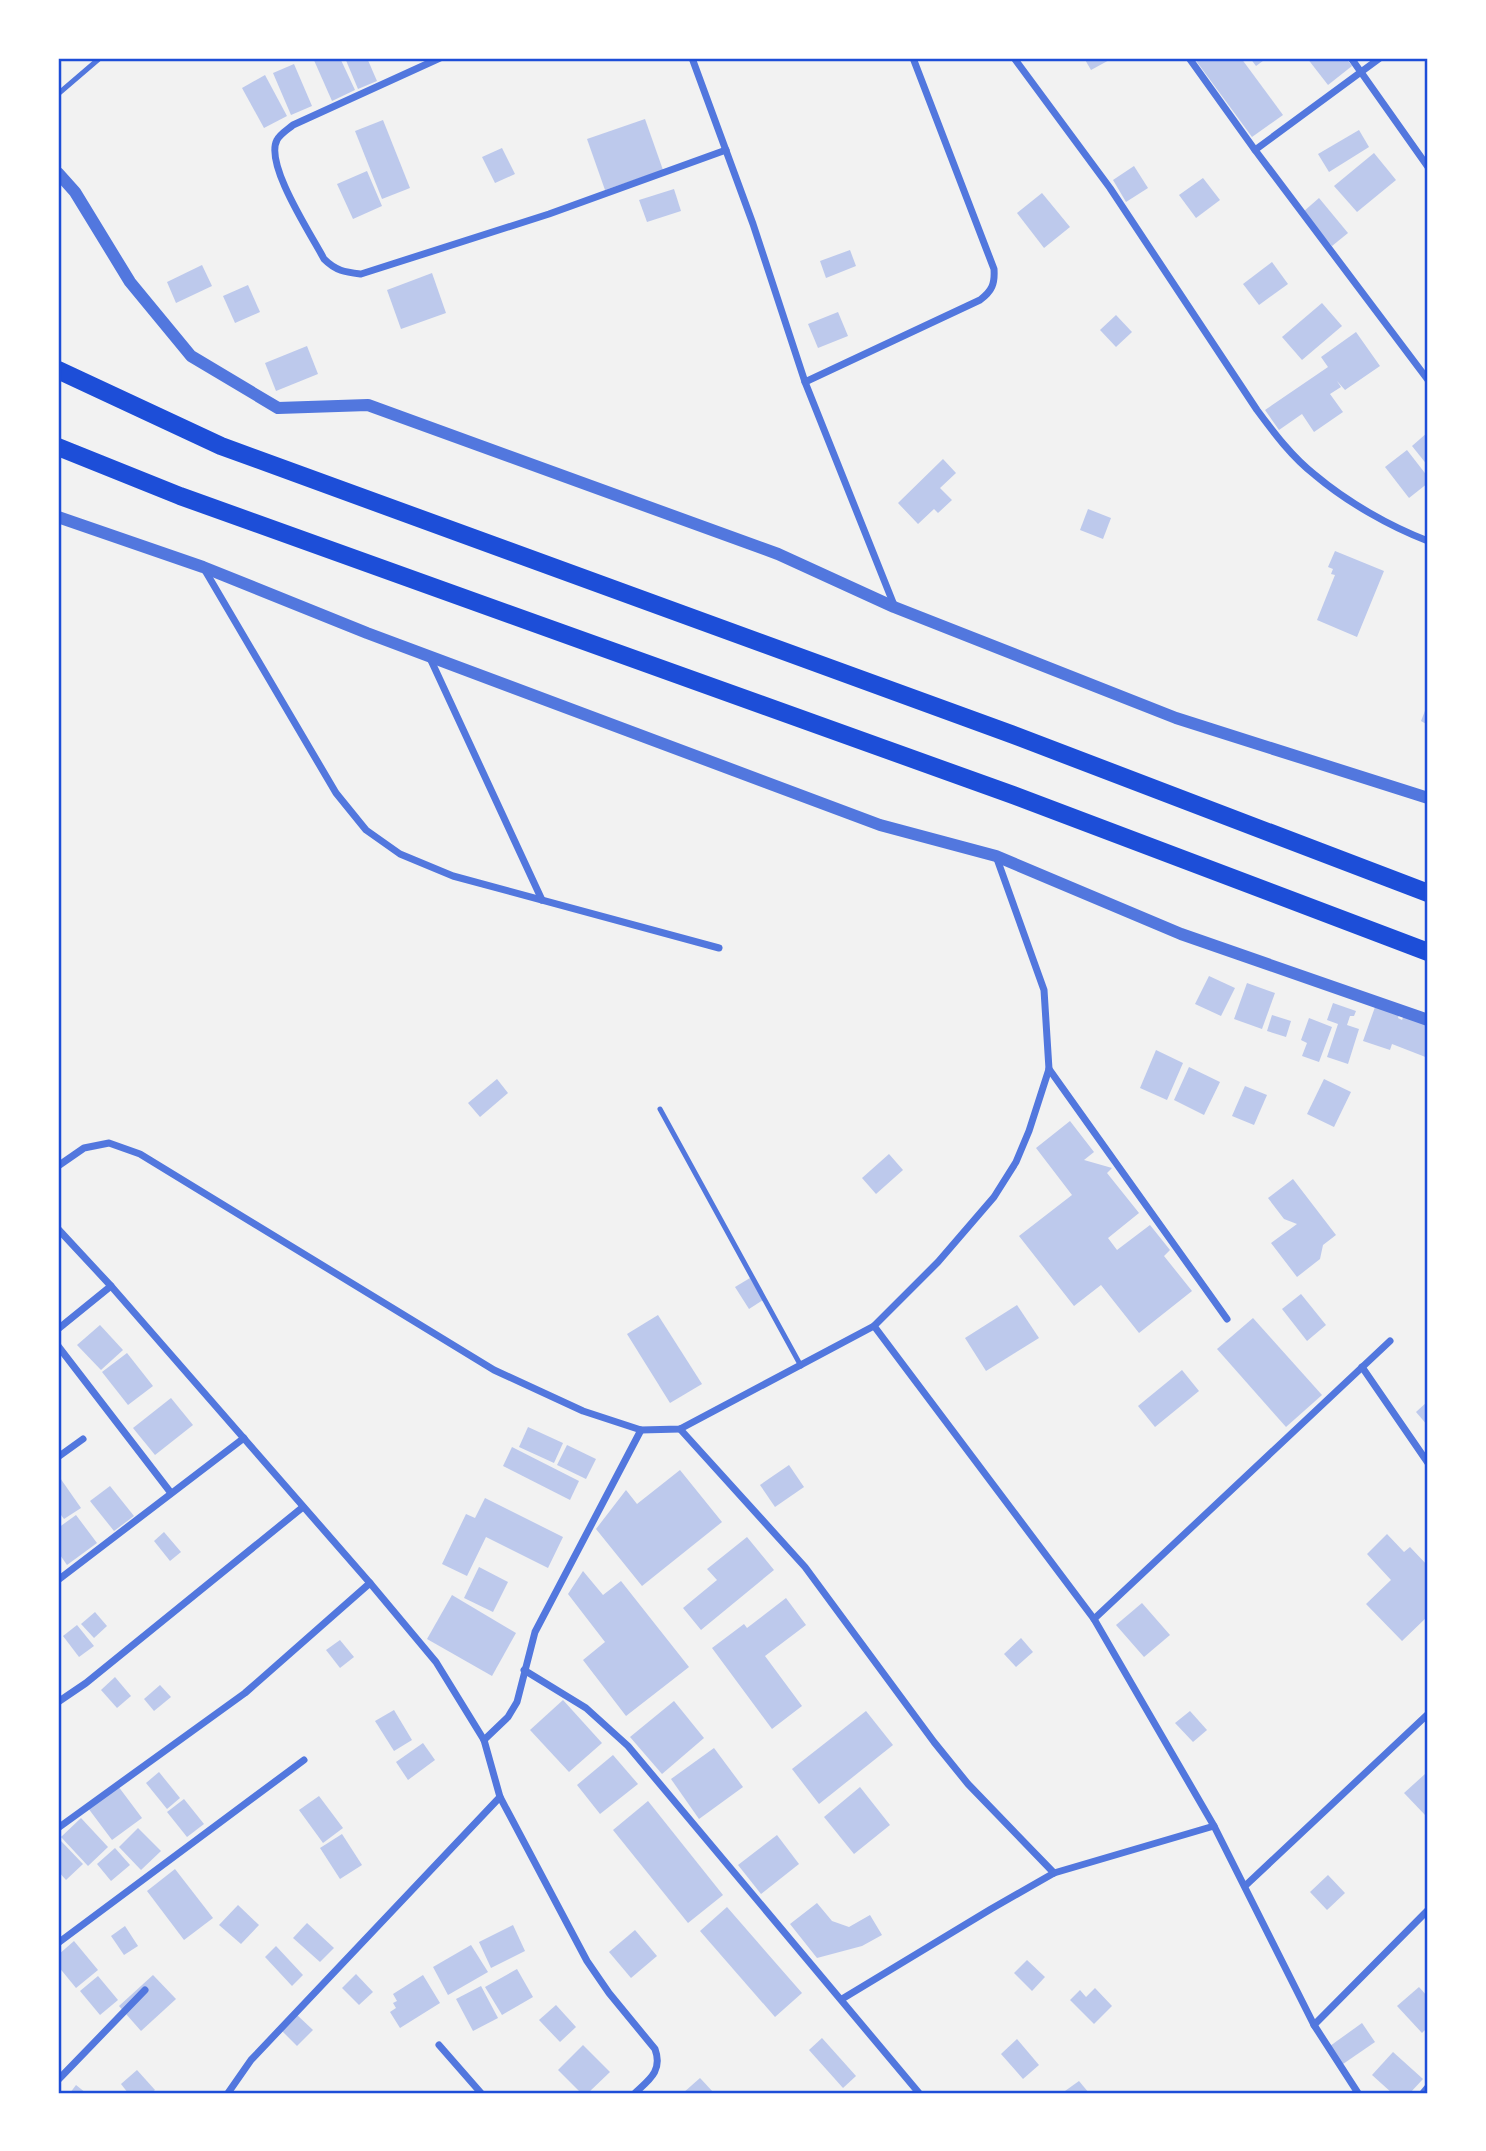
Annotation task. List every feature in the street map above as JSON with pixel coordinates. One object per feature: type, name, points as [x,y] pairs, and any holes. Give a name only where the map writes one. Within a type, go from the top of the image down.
[{"type":"highway","points":[[58,370],[221,446],[985,724],[1428,893]]},
{"type":"highway","points":[[58,447],[180,496],[1013,795],[1428,952]]},
{"type":"street","points":[[440,58],[293,125],[276,141],[274,153],[278,173],[324,260],[333,268],[361,274],[549,214],[726,150]]},
{"type":"street","points":[[692,58],[805,382],[894,607]]},
{"type":"street","points":[[805,382],[980,300],[990,293],[995,281],[994,269],[913,58]]},
{"type":"street","points":[[1014,58],[1110,188],[1256,410],[1280,441],[1314,475],[1352,502],[1428,541]]},
{"type":"street","points":[[1189,58],[1428,380]]},
{"type":"street","points":[[1351,58],[1428,167]]},
{"type":"street","points":[[1255,150],[1380,58]]},
{"type":"street","points":[[58,173],[75,192],[130,282],[191,356],[278,408],[368,405],[778,554],[894,607],[1176,718],[1428,798]]},
{"type":"street","points":[[58,517],[203,567],[429,656],[880,825],[996,856],[1181,934],[1428,1020]]},
{"type":"street","points":[[203,567],[336,793],[366,830],[400,854],[453,876],[719,948]]},
{"type":"street","points":[[429,656],[542,900]]},
{"type":"street","points":[[58,1166],[84,1148],[109,1143],[140,1154],[494,1370],[583,1411],[641,1430],[680,1429],[874,1326],[938,1262],[994,1197],[1016,1162],[1049,1069],[1044,990],[996,856]]},
{"type":"street","points":[[1049,1069],[1227,1319]]},
{"type":"street","points":[[58,1229],[244,1438],[436,1662],[484,1740],[500,1797],[587,1961],[655,2049],[659,2060],[656,2071],[635,2093]]},
{"type":"street","points":[[58,1329],[111,1286]]},
{"type":"street","points":[[874,1326],[1094,1619],[1214,1826],[1314,2025],[1358,2093]]},
{"type":"street","points":[[1094,1619],[1390,1341]]},
{"type":"street","points":[[58,1346],[171,1493]]},
{"type":"street","points":[[1362,1367],[1428,1464]]},
{"type":"street","points":[[680,1429],[805,1567],[968,1784],[1054,1873]]},
{"type":"street","points":[[484,1740],[508,1717],[517,1702],[535,1632],[641,1430]]},
{"type":"street","points":[[58,1580],[244,1438]]},
{"type":"street","points":[[58,1457],[83,1439]]},
{"type":"street","points":[[58,1702],[86,1683],[303,1507]]},
{"type":"street","points":[[58,1828],[245,1693],[370,1583]]},
{"type":"street","points":[[524,1670],[586,1708],[628,1746],[919,2093]]},
{"type":"street","points":[[1245,1886],[1428,1714]]},
{"type":"street","points":[[58,1943],[304,1760]]},
{"type":"street","points":[[228,2093],[251,2060],[500,1797]]},
{"type":"street","points":[[842,1999],[1054,1873],[1214,1826]]},
{"type":"street","points":[[1314,2025],[1428,1910]]},
{"type":"street","points":[[58,2080],[145,1990]]},
{"type":"street","points":[[439,2045],[481,2093]]},
{"type":"street","points":[[1423,2093],[1428,2087]]},
{"type":"lane","points":[[58,94],[100,58]]},
{"type":"lane","points":[[660,1109],[800,1366]]},
{"type":"building","points":[[313,58],[340,58],[355,90],[332,101]]},
{"type":"building","points":[[345,58],[367,58],[377,81],[358,89]]},
{"type":"building","points":[[1084,58],[1113,58],[1091,70]]},
{"type":"building","points":[[1194,58],[1241,58],[1283,115],[1252,137]]},
{"type":"building","points":[[1250,58],[1267,58],[1256,66]]},
{"type":"building","points":[[1307,58],[1346,58],[1352,66],[1328,85]]},
{"type":"building","points":[[294,64],[312,106],[291,115],[273,73]]},
{"type":"building","points":[[265,75],[287,116],[264,128],[242,88]]},
{"type":"building","points":[[645,119],[663,170],[605,190],[587,139]]},
{"type":"building","points":[[383,120],[410,188],[382,199],[355,131]]},
{"type":"building","points":[[1359,130],[1369,147],[1329,172],[1318,154]]},
{"type":"building","points":[[502,148],[515,174],[495,183],[482,157]]},
{"type":"building","points":[[1374,153],[1396,180],[1357,212],[1334,186]]},
{"type":"building","points":[[1134,166],[1148,188],[1126,202],[1113,180]]},
{"type":"building","points":[[367,171],[382,206],[353,219],[337,184]]},
{"type":"building","points":[[1203,178],[1220,200],[1196,218],[1179,195]]},
{"type":"building","points":[[674,189],[681,211],[647,222],[639,200]]},
{"type":"building","points":[[1042,193],[1070,227],[1044,248],[1017,213]]},
{"type":"building","points":[[1319,198],[1348,233],[1332,246],[1303,212]]},
{"type":"building","points":[[850,250],[856,266],[826,278],[820,261]]},
{"type":"building","points":[[1272,262],[1288,284],[1259,305],[1243,284]]},
{"type":"building","points":[[202,265],[212,286],[176,303],[167,282]]},
{"type":"building","points":[[432,273],[446,313],[401,329],[387,290]]},
{"type":"building","points":[[248,285],[260,312],[235,323],[223,296]]},
{"type":"building","points":[[1322,303],[1342,326],[1302,360],[1282,337]]},
{"type":"building","points":[[838,312],[848,336],[818,348],[808,324]]},
{"type":"building","points":[[1116,315],[1132,332],[1116,347],[1100,330]]},
{"type":"building","points":[[1356,332],[1380,366],[1345,390],[1337,381],[1341,387],[1330,394],[1343,412],[1314,432],[1302,414],[1279,430],[1265,410],[1328,367],[1321,357]]},
{"type":"building","points":[[307,346],[318,374],[276,391],[265,363]]},
{"type":"building","points":[[1428,432],[1428,466],[1412,446]]},
{"type":"building","points":[[1407,450],[1428,477],[1428,483],[1409,498],[1385,467]]},
{"type":"building","points":[[943,459],[956,473],[940,488],[952,500],[938,513],[934,509],[918,524],[898,503]]},
{"type":"building","points":[[1088,509],[1111,518],[1103,539],[1080,530]]},
{"type":"building","points":[[1335,551],[1384,571],[1357,637],[1317,620],[1335,575],[1331,574],[1333,569],[1328,567]]},
{"type":"building","points":[[1428,703],[1428,725],[1421,721]]},
{"type":"building","points":[[1209,976],[1235,988],[1221,1016],[1195,1004]]},
{"type":"building","points":[[1247,983],[1275,993],[1262,1029],[1234,1019]]},
{"type":"building","points":[[1333,1003],[1356,1011],[1354,1016],[1350,1016],[1347,1025],[1359,1029],[1348,1064],[1327,1057],[1338,1024],[1327,1020]]},
{"type":"building","points":[[1375,1007],[1399,1015],[1398,1018],[1402,1020],[1404,1015],[1428,1023],[1428,1058],[1392,1044],[1390,1050],[1363,1041]]},
{"type":"building","points":[[1272,1015],[1291,1021],[1286,1037],[1267,1031]]},
{"type":"building","points":[[1309,1018],[1332,1027],[1319,1062],[1302,1056],[1307,1043],[1301,1040]]},
{"type":"building","points":[[1156,1050],[1183,1063],[1167,1100],[1140,1088]]},
{"type":"building","points":[[1189,1067],[1220,1082],[1204,1115],[1174,1100]]},
{"type":"building","points":[[497,1079],[508,1093],[480,1117],[468,1103]]},
{"type":"building","points":[[1324,1079],[1351,1092],[1334,1127],[1307,1114]]},
{"type":"building","points":[[1245,1086],[1267,1095],[1254,1125],[1232,1116]]},
{"type":"building","points":[[1070,1121],[1094,1152],[1084,1160],[1112,1168],[1107,1173],[1139,1213],[1108,1238],[1117,1250],[1150,1225],[1170,1250],[1164,1256],[1192,1291],[1139,1333],[1101,1285],[1074,1306],[1019,1236],[1072,1195],[1036,1148]]},
{"type":"building","points":[[889,1154],[903,1170],[876,1194],[862,1178]]},
{"type":"building","points":[[1293,1179],[1336,1235],[1323,1245],[1320,1259],[1297,1277],[1271,1243],[1297,1224],[1284,1219],[1268,1198]]},
{"type":"building","points":[[750,1278],[763,1300],[749,1309],[735,1287]]},
{"type":"building","points":[[1301,1294],[1326,1325],[1307,1341],[1282,1309]]},
{"type":"building","points":[[1017,1305],[1039,1338],[986,1371],[965,1338]]},
{"type":"building","points":[[658,1315],[702,1384],[670,1403],[627,1334]]},
{"type":"building","points":[[1253,1318],[1322,1395],[1286,1427],[1217,1349]]},
{"type":"building","points":[[100,1325],[123,1350],[101,1370],[77,1345]]},
{"type":"building","points":[[127,1353],[153,1386],[128,1405],[102,1372]]},
{"type":"building","points":[[1182,1370],[1199,1391],[1155,1427],[1138,1406]]},
{"type":"building","points":[[171,1398],[193,1425],[155,1455],[133,1428]]},
{"type":"building","points":[[1428,1401],[1428,1426],[1416,1412]]},
{"type":"building","points":[[528,1427],[563,1443],[554,1463],[519,1447]]},
{"type":"building","points":[[567,1445],[596,1459],[586,1479],[557,1465]]},
{"type":"building","points":[[512,1447],[579,1481],[570,1500],[503,1466]]},
{"type":"building","points":[[789,1465],[804,1487],[775,1507],[760,1485]]},
{"type":"building","points":[[680,1470],[722,1522],[642,1586],[596,1529],[626,1490],[637,1504]]},
{"type":"building","points":[[58,1475],[81,1508],[64,1519],[58,1511]]},
{"type":"building","points":[[110,1486],[134,1516],[114,1531],[90,1501]]},
{"type":"building","points":[[485,1498],[563,1537],[548,1568],[486,1537],[467,1576],[442,1564],[466,1514],[475,1518]]},
{"type":"building","points":[[76,1515],[97,1543],[67,1565],[58,1552],[58,1528]]},
{"type":"building","points":[[164,1532],[181,1552],[170,1561],[154,1541]]},
{"type":"building","points":[[1387,1534],[1404,1552],[1410,1547],[1428,1566],[1428,1616],[1402,1641],[1366,1604],[1391,1580],[1367,1554]]},
{"type":"building","points":[[747,1537],[774,1570],[701,1630],[683,1608],[717,1580],[707,1569]]},
{"type":"building","points":[[479,1567],[508,1582],[493,1612],[464,1598]]},
{"type":"building","points":[[583,1571],[603,1595],[621,1581],[689,1667],[626,1716],[583,1660],[605,1642],[568,1594]]},
{"type":"building","points":[[452,1595],[516,1633],[492,1676],[427,1639]]},
{"type":"building","points":[[786,1598],[806,1625],[765,1656],[802,1706],[772,1729],[712,1648],[744,1624],[747,1628]]},
{"type":"building","points":[[1142,1603],[1170,1635],[1144,1657],[1116,1625]]},
{"type":"building","points":[[95,1612],[107,1626],[94,1638],[81,1624]]},
{"type":"building","points":[[77,1625],[94,1646],[79,1657],[63,1636]]},
{"type":"building","points":[[1021,1638],[1033,1652],[1016,1667],[1004,1654]]},
{"type":"building","points":[[340,1640],[354,1657],[340,1668],[326,1650]]},
{"type":"building","points":[[115,1677],[131,1696],[117,1708],[101,1690]]},
{"type":"building","points":[[160,1685],[171,1697],[154,1711],[144,1699]]},
{"type":"building","points":[[563,1700],[602,1743],[569,1772],[530,1730]]},
{"type":"building","points":[[674,1701],[704,1738],[662,1774],[630,1737]]},
{"type":"building","points":[[394,1710],[412,1740],[394,1751],[375,1721]]},
{"type":"building","points":[[866,1711],[893,1745],[819,1804],[792,1769]]},
{"type":"building","points":[[1190,1711],[1207,1730],[1193,1742],[1175,1723]]},
{"type":"building","points":[[423,1743],[435,1760],[408,1780],[396,1762]]},
{"type":"building","points":[[714,1748],[743,1787],[699,1819],[671,1779]]},
{"type":"building","points":[[613,1755],[638,1784],[600,1814],[577,1785]]},
{"type":"building","points":[[159,1772],[180,1798],[167,1809],[146,1783]]},
{"type":"building","points":[[1425,1774],[1428,1777],[1426,1816],[1404,1793]]},
{"type":"building","points":[[118,1786],[142,1818],[112,1840],[88,1808]]},
{"type":"building","points":[[860,1787],[890,1825],[854,1854],[824,1817]]},
{"type":"building","points":[[319,1796],[343,1828],[323,1843],[299,1810]]},
{"type":"building","points":[[184,1799],[204,1824],[187,1837],[167,1812]]},
{"type":"building","points":[[648,1801],[723,1895],[688,1923],[613,1830]]},
{"type":"building","points":[[81,1818],[108,1847],[88,1866],[61,1837]]},
{"type":"building","points":[[138,1828],[161,1851],[141,1870],[119,1847]]},
{"type":"building","points":[[342,1834],[362,1865],[340,1879],[320,1848]]},
{"type":"building","points":[[777,1835],[799,1864],[761,1894],[738,1865]]},
{"type":"building","points":[[61,1841],[83,1864],[66,1880],[58,1871],[58,1844]]},
{"type":"building","points":[[115,1848],[130,1865],[111,1881],[97,1864]]},
{"type":"building","points":[[175,1869],[213,1918],[184,1940],[147,1891]]},
{"type":"building","points":[[1328,1875],[1345,1893],[1327,1910],[1310,1892]]},
{"type":"building","points":[[817,1903],[832,1921],[849,1927],[870,1915],[882,1935],[862,1946],[817,1958],[790,1924]]},
{"type":"building","points":[[238,1905],[259,1925],[241,1944],[219,1925]]},
{"type":"building","points":[[727,1907],[802,1993],[775,2017],[700,1931]]},
{"type":"building","points":[[307,1923],[334,1948],[320,1962],[293,1938]]},
{"type":"building","points":[[513,1925],[525,1951],[491,1968],[479,1942]]},
{"type":"building","points":[[125,1926],[138,1946],[124,1955],[111,1936]]},
{"type":"building","points":[[635,1930],[657,1956],[631,1978],[609,1952]]},
{"type":"building","points":[[74,1941],[98,1970],[76,1988],[58,1966],[58,1955]]},
{"type":"building","points":[[471,1945],[488,1972],[448,1995],[433,1967]]},
{"type":"building","points":[[276,1946],[303,1975],[292,1986],[265,1957]]},
{"type":"building","points":[[1027,1960],[1045,1977],[1032,1991],[1014,1973]]},
{"type":"building","points":[[517,1969],[533,1997],[502,2015],[485,1987]]},
{"type":"building","points":[[356,1974],[373,1992],[359,2005],[342,1988]]},
{"type":"building","points":[[153,1975],[176,1999],[141,2031],[119,2006]]},
{"type":"building","points":[[423,1975],[440,2003],[400,2028],[390,2012],[396,2008],[393,2003],[397,2001],[393,1994]]},
{"type":"building","points":[[98,1976],[118,2000],[100,2015],[80,1991]]},
{"type":"building","points":[[481,1986],[498,2018],[473,2031],[456,1999]]},
{"type":"building","points":[[1419,1987],[1428,1997],[1428,2027],[1422,2033],[1397,2006]]},
{"type":"building","points":[[1095,1988],[1112,2006],[1094,2024],[1070,2000],[1080,1990],[1086,1997]]},
{"type":"building","points":[[556,2005],[576,2027],[560,2042],[539,2020]]},
{"type":"building","points":[[296,2014],[313,2030],[297,2046],[281,2030]]},
{"type":"building","points":[[1362,2023],[1375,2042],[1343,2064],[1330,2046]]},
{"type":"building","points":[[822,2038],[856,2076],[843,2088],[809,2050]]},
{"type":"building","points":[[1017,2039],[1039,2065],[1023,2079],[1001,2054]]},
{"type":"building","points":[[583,2045],[610,2072],[588,2093],[581,2093],[558,2070]]},
{"type":"building","points":[[1393,2052],[1423,2079],[1410,2093],[1392,2093],[1372,2075]]},
{"type":"building","points":[[137,2070],[155,2090],[151,2093],[128,2093],[121,2084]]},
{"type":"building","points":[[700,2078],[714,2093],[683,2093]]},
{"type":"building","points":[[1079,2081],[1089,2093],[1066,2093],[1065,2091]]},
{"type":"building","points":[[76,2085],[86,2093],[70,2093]]}]
